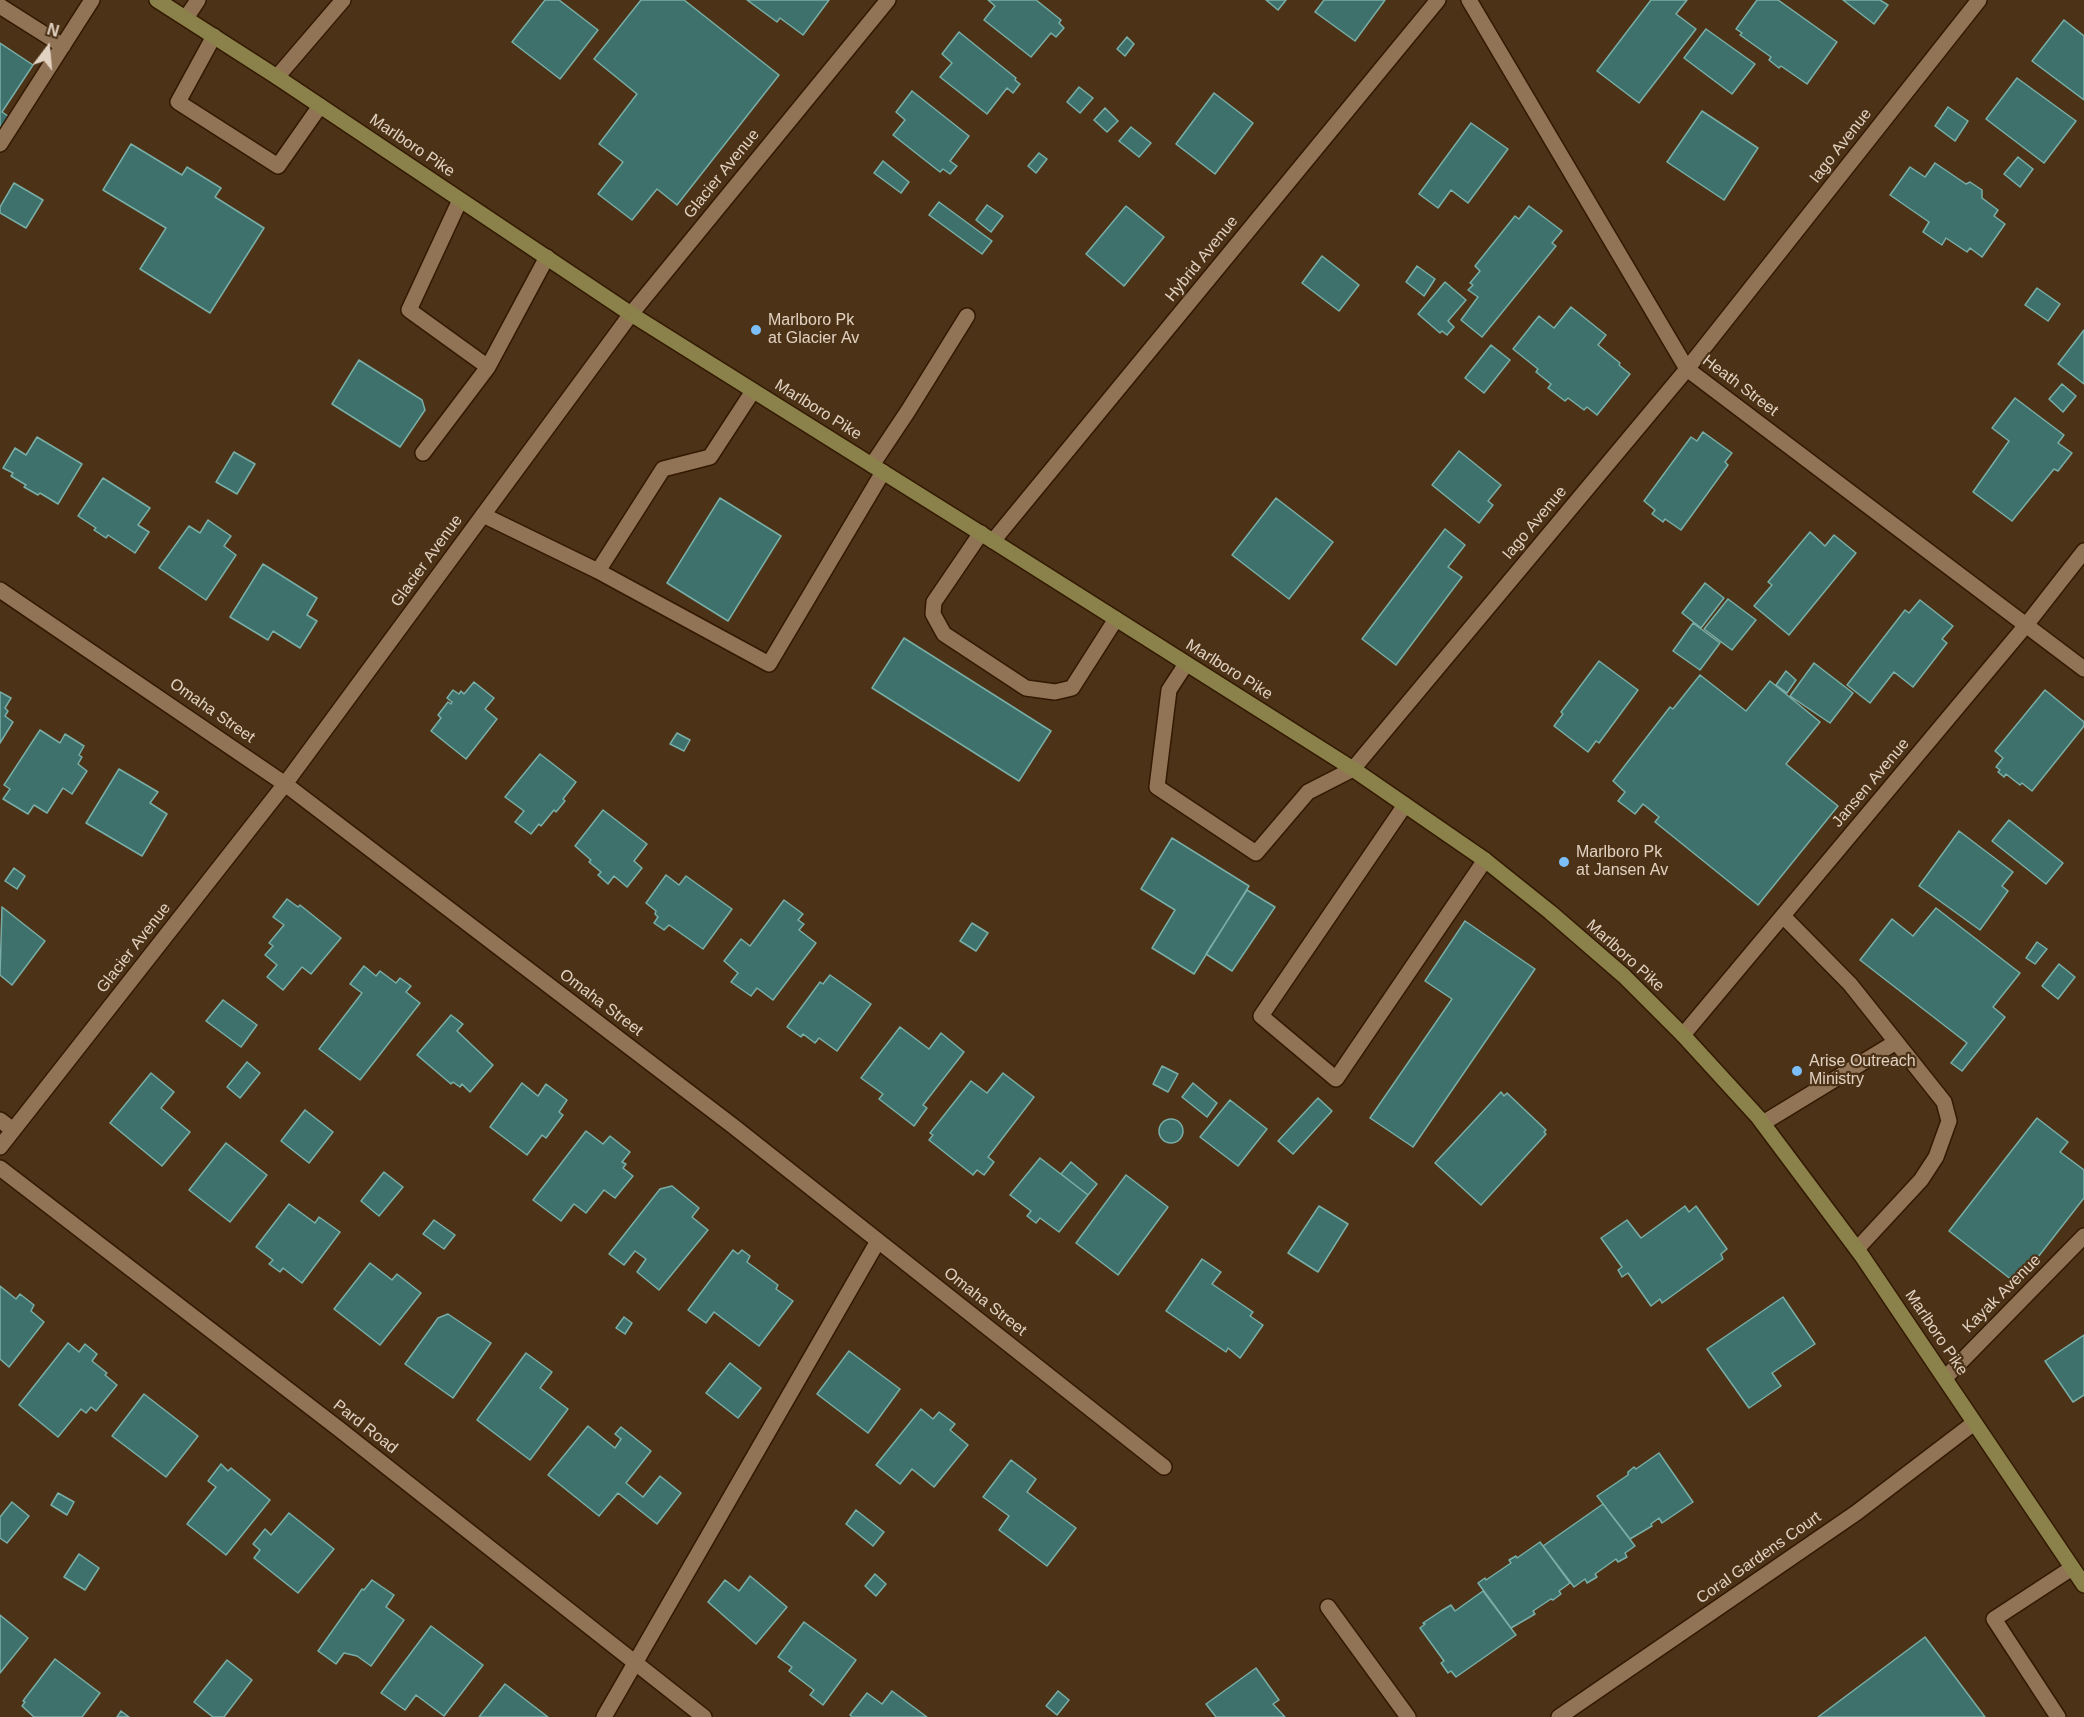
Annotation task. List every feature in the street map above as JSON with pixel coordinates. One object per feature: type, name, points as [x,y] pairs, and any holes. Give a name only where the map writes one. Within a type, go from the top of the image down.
[{"type":"main road","name":"Marlboro Pike","points":[[157,0],[277,77],[631,314],[1353,769],[1485,860],[1550,912],[1623,976],[1683,1035],[1763,1123],[1857,1249],[2084,1586]]},
{"type":"street","points":[[0,144],[92,0]]},
{"type":"street","points":[[186,18],[198,0]]},
{"type":"street","points":[[277,77],[343,0]]},
{"type":"street","name":"Glacier Avenue","points":[[0,1147],[285,784],[631,314],[888,0]]},
{"type":"street","name":"Hybrid Avenue","points":[[1116,619],[1072,688],[1055,692],[1026,688],[944,634],[933,614],[934,602],[987,537],[1438,0]]},
{"type":"street","name":"Heath Street","points":[[1469,0],[1687,369],[2084,669]]},
{"type":"street","name":"Iago Avenue","points":[[1186,664],[1169,690],[1157,787],[1256,854],[1308,792],[1353,769],[1687,369],[1979,0]]},
{"type":"street","points":[[0,6],[63,46]]},
{"type":"street","points":[[214,36],[178,102],[278,166],[320,106]]},
{"type":"street","points":[[460,200],[409,310],[488,367]]},
{"type":"street","points":[[423,453],[488,367],[547,257]]},
{"type":"street","points":[[483,515],[598,571],[769,664],[908,411],[967,316]]},
{"type":"street","points":[[598,571],[663,469],[710,457],[753,391]]},
{"type":"street","name":"Jansen Avenue","points":[[1683,1035],[2027,624],[2084,551]]},
{"type":"street","name":"Omaha Street","points":[[0,590],[285,784],[724,1119],[1164,1467]]},
{"type":"street","points":[[1405,805],[1261,1016],[1335,1079],[1485,860]]},
{"type":"street","points":[[1783,916],[1850,984],[1944,1102],[1948,1120],[1936,1157],[1921,1180],[1857,1249]]},
{"type":"street","points":[[1763,1123],[1896,1042]]},
{"type":"street","points":[[0,1120],[13,1130]]},
{"type":"street","name":"Pard Road","points":[[0,1168],[339,1429],[704,1717]]},
{"type":"street","name":"Kayak Avenue","points":[[1945,1378],[2084,1236]]},
{"type":"street","points":[[604,1717],[878,1240]]},
{"type":"street","name":"Coral Gardens Court","points":[[1559,1717],[1856,1513],[1974,1423]]},
{"type":"street","points":[[2058,1717],[1995,1619],[2073,1568]]},
{"type":"street","points":[[1328,1607],[1408,1717]]},
{"type":"building","points":[[545,0],[559,0],[598,30],[560,79],[512,42]]},
{"type":"building","points":[[641,0],[684,0],[779,75],[677,205],[657,189],[632,220],[598,194],[623,162],[599,144],[637,94],[594,59]]},
{"type":"building","points":[[747,0],[829,0],[803,35],[780,18],[777,22]]},
{"type":"building","points":[[988,0],[1036,0],[1061,20],[1059,23],[1064,28],[1056,37],[1051,33],[1031,57],[984,20],[995,6]]},
{"type":"building","points":[[1266,0],[1286,0],[1278,10]]},
{"type":"building","points":[[1324,0],[1385,0],[1355,41],[1315,12]]},
{"type":"building","points":[[1651,0],[1687,0],[1676,14],[1696,29],[1639,103],[1597,71]]},
{"type":"building","points":[[1757,0],[1778,0],[1837,42],[1807,84],[1781,66],[1779,68],[1769,60],[1771,57],[1740,35],[1742,33],[1736,29]]},
{"type":"building","points":[[1843,0],[1880,0],[1888,5],[1874,24]]},
{"type":"building","points":[[2064,20],[2084,36],[2084,100],[2032,61]]},
{"type":"building","points":[[1706,29],[1755,64],[1732,94],[1684,58]]},
{"type":"building","points":[[959,32],[1016,78],[1015,80],[1020,84],[1013,93],[1007,88],[987,114],[940,77],[952,63],[942,54]]},
{"type":"building","points":[[1127,37],[1134,44],[1125,56],[1117,49]]},
{"type":"building","points":[[0,43],[33,65],[2,112],[11,118],[0,134]]},
{"type":"building","points":[[2017,78],[2076,121],[2044,163],[1986,119]]},
{"type":"building","points":[[1079,87],[1093,98],[1080,113],[1067,102]]},
{"type":"building","points":[[912,91],[969,136],[950,161],[957,166],[950,174],[943,169],[940,172],[893,135],[905,120],[896,112]]},
{"type":"building","points":[[1214,93],[1253,123],[1215,174],[1176,144]]},
{"type":"building","points":[[1948,107],[1968,121],[1955,141],[1935,126]]},
{"type":"building","points":[[1105,108],[1118,121],[1107,132],[1094,120]]},
{"type":"building","points":[[1702,111],[1758,148],[1724,200],[1667,162]]},
{"type":"building","points":[[1471,123],[1508,149],[1468,203],[1451,190],[1438,208],[1419,194]]},
{"type":"building","points":[[1131,127],[1151,143],[1139,157],[1119,141]]},
{"type":"building","points":[[131,144],[182,175],[187,167],[221,188],[215,197],[264,228],[210,313],[140,269],[166,228],[103,190]]},
{"type":"building","points":[[1039,153],[1047,159],[1036,173],[1028,166]]},
{"type":"building","points":[[2018,157],[2033,169],[2020,187],[2004,174]]},
{"type":"building","points":[[883,161],[909,182],[901,193],[874,173]]},
{"type":"building","points":[[1935,163],[1966,184],[1970,182],[1982,190],[1982,198],[1998,210],[1994,216],[2005,224],[1982,257],[1970,248],[1967,252],[1946,238],[1942,245],[1923,232],[1929,222],[1890,195],[1910,167],[1925,177]]},
{"type":"building","points":[[14,183],[43,200],[26,228],[0,213],[0,207]]},
{"type":"building","points":[[939,202],[992,241],[982,254],[929,215]]},
{"type":"building","points":[[987,205],[1003,216],[991,232],[976,220]]},
{"type":"building","points":[[1126,206],[1164,237],[1124,286],[1086,254]]},
{"type":"building","points":[[1529,206],[1562,231],[1552,243],[1556,246],[1482,337],[1461,320],[1478,297],[1468,290],[1473,285],[1470,283],[1480,271],[1475,266],[1515,216],[1519,219]]},
{"type":"building","points":[[1322,256],[1359,285],[1339,311],[1302,283]]},
{"type":"building","points":[[1417,266],[1435,279],[1424,296],[1406,282]]},
{"type":"building","points":[[1445,282],[1466,300],[1448,321],[1454,327],[1447,335],[1442,331],[1440,333],[1418,314]]},
{"type":"building","points":[[2037,288],[2060,304],[2048,321],[2025,305]]},
{"type":"building","points":[[1571,307],[1606,335],[1598,345],[1630,374],[1597,415],[1587,407],[1584,410],[1568,398],[1565,401],[1548,388],[1551,384],[1536,372],[1538,369],[1513,349],[1539,316],[1554,328]]},
{"type":"building","points":[[2084,330],[2084,384],[2058,364]]},
{"type":"building","points":[[1491,345],[1510,360],[1484,393],[1465,378]]},
{"type":"building","points":[[359,360],[422,400],[425,410],[400,447],[332,404]]},
{"type":"building","points":[[2062,384],[2076,396],[2063,412],[2049,399]]},
{"type":"building","points":[[2015,398],[2064,435],[2058,443],[2072,453],[2058,471],[2054,469],[2012,521],[1973,492],[2009,441],[1992,428]]},
{"type":"building","points":[[1703,432],[1732,453],[1725,462],[1728,465],[1681,530],[1665,519],[1663,522],[1652,514],[1655,510],[1644,501],[1691,437],[1697,441]]},
{"type":"building","points":[[37,437],[82,464],[58,504],[24,487],[26,485],[11,476],[13,473],[3,468],[15,448],[26,455]]},
{"type":"building","points":[[1459,451],[1501,485],[1488,501],[1493,505],[1479,523],[1432,485]]},
{"type":"building","points":[[234,452],[255,464],[237,494],[216,482]]},
{"type":"building","points":[[103,478],[150,508],[138,525],[149,532],[135,553],[108,535],[106,538],[78,516]]},
{"type":"building","points":[[720,498],[781,536],[728,621],[667,583]]},
{"type":"building","points":[[1276,498],[1333,542],[1289,599],[1232,555]]},
{"type":"building","points":[[208,520],[231,536],[224,546],[236,555],[206,600],[159,568],[189,526],[200,533]]},
{"type":"building","points":[[1445,529],[1465,545],[1448,567],[1462,577],[1396,665],[1362,639]]},
{"type":"building","points":[[1810,532],[1825,546],[1834,535],[1856,553],[1789,635],[1754,606],[1772,585],[1768,582]]},
{"type":"building","points":[[263,564],[317,598],[307,615],[317,621],[300,648],[273,631],[268,640],[230,617]]},
{"type":"building","points":[[1705,583],[1724,598],[1701,628],[1682,613]]},
{"type":"building","points":[[1728,599],[1756,620],[1732,650],[1704,629]]},
{"type":"building","points":[[1920,600],[1953,626],[1942,639],[1947,643],[1913,687],[1894,672],[1870,703],[1847,685],[1905,610],[1909,613]]},
{"type":"building","points":[[1693,623],[1720,643],[1700,670],[1673,651]]},
{"type":"building","points":[[904,638],[1051,731],[1019,781],[872,688]]},
{"type":"building","points":[[1599,661],[1638,690],[1599,743],[1596,741],[1588,752],[1554,726],[1563,714],[1561,712]]},
{"type":"building","points":[[1814,663],[1853,693],[1830,723],[1790,696]]},
{"type":"building","points":[[1786,671],[1796,680],[1787,693],[1776,685]]},
{"type":"building","points":[[1700,675],[1746,711],[1770,681],[1820,722],[1786,764],[1838,806],[1758,905],[1655,822],[1659,817],[1643,804],[1635,814],[1618,801],[1625,792],[1613,781],[1670,707],[1673,709]]},
{"type":"building","points":[[474,682],[494,698],[485,709],[497,719],[466,759],[431,731],[441,718],[438,715],[448,702],[451,704],[452,702],[447,698],[453,690],[464,694]]},
{"type":"building","points":[[2045,690],[2084,722],[2084,726],[2032,791],[2006,774],[2004,777],[1998,772],[2000,770],[1996,767],[2003,758],[1995,751]]},
{"type":"building","points":[[0,692],[11,698],[5,708],[8,711],[5,716],[13,722],[0,743]]},
{"type":"building","points":[[40,730],[60,743],[65,734],[84,746],[79,755],[82,757],[78,764],[87,771],[72,794],[63,788],[47,813],[34,805],[28,814],[3,799],[10,789],[4,785]]},
{"type":"building","points":[[677,733],[690,740],[684,751],[670,744]]},
{"type":"building","points":[[540,754],[576,782],[556,812],[554,810],[531,834],[515,822],[524,811],[505,797]]},
{"type":"building","points":[[119,769],[158,792],[150,803],[167,814],[142,856],[86,823]]},
{"type":"building","points":[[603,810],[647,844],[634,861],[642,868],[627,887],[614,876],[608,884],[598,875],[601,872],[589,862],[591,860],[575,846]]},
{"type":"building","points":[[2009,820],[2063,863],[2046,884],[1992,841]]},
{"type":"building","points":[[1959,831],[2013,872],[2002,886],[2008,891],[1980,930],[1919,886]]},
{"type":"building","points":[[1172,838],[1249,886],[1194,974],[1152,948],[1175,910],[1141,889]]},
{"type":"building","points":[[14,868],[25,876],[17,889],[5,881]]},
{"type":"building","points":[[666,875],[679,885],[686,876],[732,909],[703,949],[669,925],[664,930],[654,923],[658,917],[655,914],[656,911],[646,903]]},
{"type":"building","points":[[1247,890],[1275,907],[1232,971],[1206,954]]},
{"type":"building","points":[[287,899],[298,907],[300,905],[341,938],[311,974],[302,967],[283,990],[267,977],[277,965],[265,955],[273,946],[269,943],[284,925],[273,917]]},
{"type":"building","points":[[784,900],[803,914],[798,920],[804,924],[799,930],[816,943],[773,1000],[757,988],[751,996],[731,982],[738,973],[724,961],[741,939],[750,946]]},
{"type":"building","points":[[2,907],[45,941],[12,985],[0,975]]},
{"type":"building","points":[[1936,908],[2020,973],[1993,1007],[2005,1017],[1962,1071],[1951,1063],[1967,1043],[1860,960],[1892,919],[1913,936]]},
{"type":"building","points":[[1465,921],[1535,969],[1413,1147],[1370,1118],[1452,999],[1425,981]]},
{"type":"building","points":[[972,923],[988,933],[976,951],[960,941]]},
{"type":"building","points":[[2037,942],[2047,949],[2035,964],[2026,958]]},
{"type":"building","points":[[2059,964],[2075,977],[2058,999],[2042,986]]},
{"type":"building","points":[[364,966],[376,976],[380,971],[396,983],[400,978],[411,986],[406,992],[420,1003],[360,1080],[319,1049],[362,993],[350,984]]},
{"type":"building","points":[[830,975],[871,1004],[837,1051],[819,1038],[815,1043],[803,1034],[801,1037],[787,1027],[820,982],[823,984]]},
{"type":"building","points":[[223,1000],[257,1025],[241,1047],[206,1021]]},
{"type":"building","points":[[451,1015],[463,1024],[457,1031],[493,1065],[470,1092],[462,1084],[460,1087],[453,1082],[451,1084],[417,1055]]},
{"type":"building","points":[[900,1027],[929,1049],[941,1033],[964,1052],[923,1105],[927,1108],[914,1126],[879,1099],[883,1094],[861,1078]]},
{"type":"building","points":[[247,1062],[260,1073],[240,1098],[227,1087]]},
{"type":"building","points":[[1162,1066],[1178,1074],[1168,1092],[1153,1084]]},
{"type":"building","points":[[151,1073],[174,1092],[161,1108],[190,1132],[162,1166],[110,1123]]},
{"type":"building","points":[[1003,1073],[1034,1097],[988,1157],[994,1162],[984,1175],[977,1170],[973,1175],[929,1140],[933,1135],[930,1133],[971,1081],[987,1093]]},
{"type":"building","points":[[522,1083],[538,1096],[546,1084],[567,1100],[559,1112],[563,1115],[546,1138],[542,1135],[527,1155],[490,1127]]},
{"type":"building","points":[[1193,1083],[1217,1103],[1207,1117],[1182,1097]]},
{"type":"building","points":[[1501,1092],[1504,1096],[1507,1093],[1546,1130],[1544,1132],[1546,1134],[1481,1205],[1435,1163]]},
{"type":"building","points":[[1318,1098],[1332,1111],[1293,1154],[1278,1141]]},
{"type":"building","points":[[1230,1100],[1267,1129],[1238,1166],[1200,1137]]},
{"type":"building","points":[[305,1110],[333,1132],[309,1163],[281,1141]]},
{"type":"building","points":[[2037,1118],[2068,1142],[2060,1152],[2084,1170],[2084,1198],[2017,1284],[1949,1231]]},
{"type":"building","points":[[1171,1119],[1176,1120],[1182,1126],[1182,1136],[1176,1142],[1171,1143],[1166,1142],[1160,1136],[1159,1131],[1160,1126],[1166,1120]]},
{"type":"building","points":[[586,1131],[603,1144],[610,1136],[630,1152],[622,1162],[626,1164],[623,1168],[633,1176],[615,1198],[604,1190],[586,1213],[574,1204],[561,1221],[533,1200]]},
{"type":"building","points":[[226,1143],[267,1175],[230,1222],[189,1190]]},
{"type":"building","points":[[1040,1158],[1088,1195],[1059,1232],[1040,1218],[1036,1223],[1027,1216],[1031,1211],[1010,1195]]},
{"type":"building","points":[[1071,1162],[1097,1184],[1088,1195],[1061,1174]]},
{"type":"building","points":[[384,1172],[403,1187],[379,1216],[361,1201]]},
{"type":"building","points":[[1126,1175],[1168,1207],[1118,1275],[1076,1243]]},
{"type":"building","points":[[672,1186],[699,1208],[692,1217],[708,1230],[659,1290],[637,1272],[646,1259],[635,1251],[624,1265],[609,1254],[660,1189]]},
{"type":"building","points":[[289,1204],[315,1223],[319,1217],[340,1232],[302,1283],[283,1268],[280,1272],[269,1264],[273,1260],[256,1247]]},
{"type":"building","points":[[1319,1206],[1348,1224],[1318,1272],[1288,1253]]},
{"type":"building","points":[[1685,1206],[1689,1212],[1696,1206],[1727,1249],[1721,1254],[1723,1259],[1662,1303],[1660,1299],[1651,1306],[1628,1273],[1622,1277],[1618,1270],[1622,1267],[1601,1238],[1627,1220],[1641,1238]]},
{"type":"building","points":[[434,1220],[455,1235],[444,1249],[423,1234]]},
{"type":"building","points":[[733,1250],[738,1254],[742,1250],[750,1256],[747,1262],[778,1285],[776,1289],[793,1301],[759,1346],[714,1312],[706,1323],[688,1310]]},
{"type":"building","points":[[1202,1259],[1221,1272],[1212,1284],[1253,1312],[1250,1316],[1263,1325],[1240,1358],[1228,1348],[1226,1352],[1166,1311]]},
{"type":"building","points":[[370,1263],[392,1280],[397,1274],[421,1293],[380,1345],[334,1309]]},
{"type":"building","points":[[0,1286],[16,1299],[20,1294],[34,1305],[31,1311],[44,1322],[9,1367],[0,1359]]},
{"type":"building","points":[[1783,1297],[1815,1344],[1772,1373],[1781,1386],[1749,1408],[1707,1349]]},
{"type":"building","points":[[448,1314],[491,1343],[453,1398],[405,1364],[438,1318]]},
{"type":"building","points":[[624,1317],[632,1323],[625,1334],[616,1328]]},
{"type":"building","points":[[2084,1335],[2084,1395],[2073,1402],[2045,1361]]},
{"type":"building","points":[[68,1343],[79,1352],[85,1344],[97,1354],[92,1361],[117,1385],[96,1411],[91,1407],[86,1413],[81,1409],[58,1437],[19,1405]]},
{"type":"building","points":[[849,1351],[900,1389],[868,1433],[817,1394]]},
{"type":"building","points":[[526,1353],[552,1372],[540,1388],[568,1409],[530,1460],[477,1420]]},
{"type":"building","points":[[730,1363],[761,1388],[738,1418],[706,1393]]},
{"type":"building","points":[[144,1394],[198,1436],[166,1477],[112,1436]]},
{"type":"building","points":[[921,1409],[933,1419],[939,1412],[955,1424],[950,1430],[968,1445],[934,1487],[912,1469],[900,1484],[876,1465]]},
{"type":"building","points":[[588,1426],[615,1448],[621,1439],[615,1434],[621,1427],[651,1451],[626,1483],[643,1497],[660,1476],[681,1493],[657,1524],[618,1493],[599,1516],[548,1475]]},
{"type":"building","points":[[1659,1453],[1693,1502],[1662,1523],[1659,1518],[1651,1524],[1652,1526],[1630,1539],[1597,1496],[1628,1475],[1634,1467],[1636,1469]]},
{"type":"building","points":[[1011,1460],[1036,1479],[1027,1492],[1076,1528],[1047,1566],[999,1530],[1009,1516],[983,1497]]},
{"type":"building","points":[[221,1464],[228,1471],[231,1468],[270,1500],[226,1555],[187,1524],[216,1487],[208,1481]]},
{"type":"building","points":[[58,1493],[74,1502],[67,1515],[51,1505]]},
{"type":"building","points":[[12,1502],[29,1516],[7,1543],[0,1538],[0,1517]]},
{"type":"building","points":[[1603,1504],[1635,1546],[1625,1553],[1627,1557],[1618,1562],[1616,1559],[1595,1574],[1597,1577],[1587,1583],[1585,1579],[1574,1587],[1543,1546]]},
{"type":"building","points":[[856,1510],[884,1532],[873,1546],[846,1524]]},
{"type":"building","points":[[289,1513],[334,1549],[298,1593],[254,1558],[260,1550],[253,1544],[265,1529],[271,1535]]},
{"type":"building","points":[[1540,1542],[1570,1583],[1559,1591],[1561,1594],[1533,1611],[1535,1614],[1511,1628],[1478,1583],[1511,1563],[1509,1560],[1516,1556],[1517,1558]]},
{"type":"building","points":[[79,1554],[99,1568],[85,1590],[64,1577]]},
{"type":"building","points":[[875,1574],[886,1584],[876,1596],[865,1586]]},
{"type":"building","points":[[750,1576],[787,1607],[756,1644],[708,1602],[725,1580],[739,1591]]},
{"type":"building","points":[[372,1580],[394,1595],[386,1607],[404,1620],[371,1666],[357,1656],[344,1653],[336,1664],[318,1651],[362,1589],[364,1590]]},
{"type":"building","points":[[1483,1591],[1516,1635],[1456,1677],[1451,1671],[1448,1673],[1441,1663],[1444,1661],[1420,1628],[1425,1624],[1423,1623],[1451,1605],[1455,1611]]},
{"type":"building","points":[[0,1615],[28,1638],[0,1673]]},
{"type":"building","points":[[804,1622],[856,1660],[823,1705],[810,1695],[814,1690],[789,1671],[792,1667],[778,1657]]},
{"type":"building","points":[[431,1626],[483,1665],[444,1716],[416,1695],[405,1710],[381,1693]]},
{"type":"building","points":[[1925,1637],[1985,1717],[1818,1717]]},
{"type":"building","points":[[55,1659],[100,1693],[82,1717],[34,1717],[22,1706],[25,1702],[23,1701]]},
{"type":"building","points":[[227,1660],[252,1680],[224,1717],[213,1717],[194,1702]]},
{"type":"building","points":[[1256,1668],[1279,1700],[1273,1704],[1285,1717],[1216,1717],[1206,1704]]},
{"type":"building","points":[[505,1684],[548,1717],[479,1717]]},
{"type":"building","points":[[892,1691],[927,1717],[852,1717],[850,1715],[867,1693],[882,1704]]},
{"type":"building","points":[[1058,1691],[1069,1700],[1057,1715],[1046,1706]]},
{"type":"building","points":[[121,1711],[129,1717],[117,1717]]},
{"type":"place","name":"Marlboro Pk at Glacier Av","points":[[756,330]]},
{"type":"place","name":"Marlboro Pk at Jansen Av","points":[[1564,862]]},
{"type":"place","name":"Arise Outreach Ministry","points":[[1797,1071]]}]
